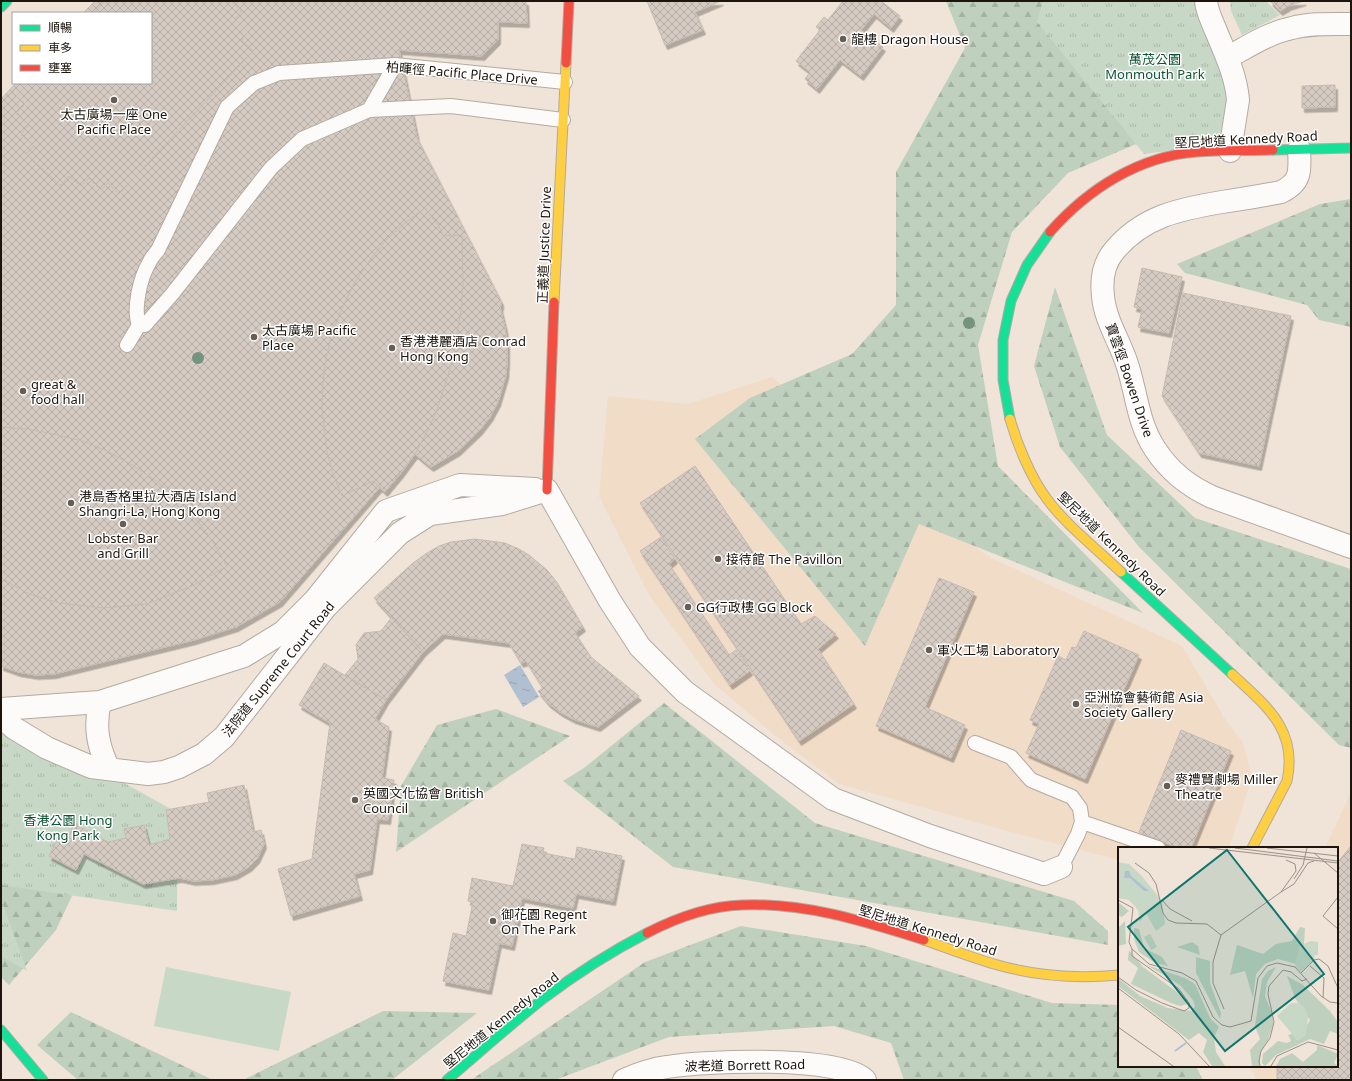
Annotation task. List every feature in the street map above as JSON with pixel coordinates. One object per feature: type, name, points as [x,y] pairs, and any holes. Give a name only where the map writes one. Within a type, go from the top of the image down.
[{"type":"street","points":[[1,7],[7,1]]},
{"type":"street","name":"正義道 Justice Drive","points":[[547,490],[556,238],[569,1]]},
{"type":"street","points":[[1206,1],[1208,13],[1234,76],[1238,100],[1230,152]]},
{"type":"street","points":[[1226,58],[1270,35],[1290,28],[1310,25],[1351,24]]},
{"type":"street","name":"堅尼地道 Kennedy Road","points":[[1253,847],[1287,781],[1291,760],[1282,728],[1268,709],[1073,527],[1047,498],[1033,476],[1020,449],[1011,423],[1006,402],[1003,376],[1002,350],[1005,325],[1010,304],[1028,262],[1041,242],[1057,223],[1074,207],[1112,178],[1132,167],[1152,160],[1196,152],[1351,148]]},
{"type":"street","name":"寶雲徑 Bowen Drive","points":[[1299,149],[1300,169],[1297,180],[1288,189],[1282,192],[1173,212],[1152,221],[1133,233],[1108,259],[1102,279],[1103,298],[1110,321],[1128,366],[1141,420],[1155,448],[1172,470],[1183,481],[1212,497],[1351,547]]},
{"type":"street","name":"法院道 Supreme Court Road","points":[[1,709],[100,702],[244,656],[283,632],[315,600],[386,511],[460,485],[547,490]]},
{"type":"street","points":[[547,490],[610,601],[640,647],[684,692],[833,799],[930,836],[1044,874],[1061,867]]},
{"type":"street","name":"法院道 Supreme Court Road","points":[[1,717],[14,728],[47,748],[91,767],[148,774],[164,772],[179,767],[204,754],[224,737],[324,608],[400,533],[430,514],[502,504],[547,490]]},
{"type":"street","points":[[100,702],[97,714],[98,740],[102,755],[109,769]]},
{"type":"street","name":"堅尼地道 Kennedy Road","points":[[447,1080],[521,1017],[601,959],[661,927],[680,919],[722,907],[760,905],[820,912],[887,928],[1002,967],[1031,972],[1081,978],[1118,975]]},
{"type":"street","points":[[1,1030],[43,1080]]},
{"type":"street","name":"波老道 Borrett Road","points":[[624,1080],[650,1070],[717,1062],[810,1064],[835,1067],[850,1071],[865,1080]]},
{"type":"lane","name":"柏暉徑 Pacific Place Drive","points":[[139,325],[136,318],[139,290],[148,264],[158,250],[227,107],[254,83],[279,73],[395,65],[565,82]]},
{"type":"lane","points":[[368,110],[395,65]]},
{"type":"lane","points":[[128,345],[139,325],[145,325],[173,293],[271,168],[302,139],[368,110],[451,106],[563,120]]},
{"type":"lane","points":[[975,743],[1011,757],[1031,780],[1072,797],[1080,808],[1082,822],[1078,834],[1061,867]]},
{"type":"lane","points":[[1082,822],[1155,847]]},
{"type":"shaded area","points":[[772,377],[987,556],[1182,646],[1227,722],[1243,742],[1252,778],[1229,847],[1118,847],[1118,860],[1011,832],[839,784],[778,738],[714,684],[649,595],[599,497],[608,396],[688,404]]},
{"type":"shaded area","points":[[1351,792],[1351,1080],[1256,1080],[1250,1067],[1338,1067],[1338,847],[1325,847]]},
{"type":"green space","points":[[946,1],[1202,1],[1141,142],[1068,173],[1012,232],[978,345],[998,466],[1143,613],[919,524],[865,646],[695,439],[750,398],[852,354],[896,305],[896,172],[965,48]]},
{"type":"green space","name":"萬茂公園 Monmouth Park","points":[[1043,1],[1203,1],[1228,80],[1230,109],[1222,144],[1144,154],[1037,22]]},
{"type":"green space","points":[[1230,1],[1266,1],[1280,15],[1242,35],[1231,11]]},
{"type":"green space","points":[[1351,199],[1351,327],[1319,320],[1307,305],[1185,273],[1177,264],[1320,204]]},
{"type":"green space","points":[[1055,287],[1107,435],[1195,518],[1351,569],[1351,748],[1339,745],[1139,547],[1060,447],[1034,366]]},
{"type":"green space","points":[[664,703],[815,823],[1074,901],[1108,931],[1108,945],[673,867],[563,781],[584,768]]},
{"type":"green space","points":[[496,709],[570,736],[396,852],[401,786],[437,725]]},
{"type":"green space","name":"香港公園 Hong Kong Park","points":[[1,714],[178,813],[177,911],[1,885]]},
{"type":"green space","points":[[1,805],[78,883],[56,930],[9,985],[1,977]]},
{"type":"green space","points":[[1,899],[27,971],[1,956]]},
{"type":"green space","points":[[741,926],[866,946],[1052,1003],[1118,1005],[1118,1067],[1196,1067],[1203,1080],[904,1080],[891,1043],[834,1026],[669,1037],[555,1080],[471,1080],[645,962]]},
{"type":"green space","points":[[166,967],[291,992],[279,1051],[154,1026]]},
{"type":"green space","points":[[383,1011],[477,1013],[392,1080],[243,1080]]},
{"type":"green space","points":[[71,1012],[213,1080],[78,1080],[37,1045]]},
{"type":"water","points":[[520,665],[539,697],[523,707],[504,675]]},
{"type":"building","name":"太古廣場 Pacific Place","points":[[95,1],[526,1],[527,23],[498,22],[498,40],[482,56],[399,50],[417,138],[501,301],[500,307],[507,345],[507,362],[506,375],[498,402],[490,417],[480,430],[458,451],[431,467],[415,454],[385,492],[380,487],[280,602],[236,627],[194,640],[54,674],[36,675],[18,672],[1,666],[1,99],[15,84],[152,84],[152,12],[84,12]]},
{"type":"building","name":"太古廣場一座 One Pacific Place","points":[[105,1],[231,1],[242,11],[235,19],[248,32],[241,40],[253,51],[119,194],[108,183],[101,190],[89,178],[81,186],[69,176],[61,186],[26,154],[34,146],[21,134],[29,125],[16,113],[25,104],[16,96],[28,84],[152,84],[152,12],[95,12]]},
{"type":"building","points":[[647,1],[721,1],[695,12],[703,30],[665,45]]},
{"type":"building","name":"龍樓 Dragon House","points":[[843,1],[881,1],[900,16],[891,28],[874,14],[861,30],[883,47],[861,76],[840,60],[817,89],[805,79],[810,72],[796,61],[820,30],[816,27],[824,17],[828,20]]},
{"type":"building","points":[[1270,1],[1304,1],[1288,6],[1280,11]]},
{"type":"building","points":[[1335,85],[1335,107],[1302,108],[1302,86]]},
{"type":"building","name":"香港港麗酒店 Conrad Hong Kong","points":[[425,208],[439,226],[443,236],[462,235],[463,284],[461,311],[452,362],[437,410],[427,432],[415,454],[401,473],[385,492],[373,481],[342,496],[333,474],[327,452],[322,408],[326,358],[332,333],[355,282],[370,260],[386,240]]},
{"type":"building","points":[[1142,268],[1182,277],[1169,333],[1138,327],[1142,309],[1134,307]]},
{"type":"building","points":[[1183,293],[1291,316],[1259,466],[1199,453],[1162,396]]},
{"type":"building","points":[[1,427],[27,429],[82,441],[107,451],[132,465],[155,480],[177,499],[196,519],[213,542],[227,566],[194,585],[147,604],[103,608],[60,603],[29,594],[1,578]]},
{"type":"building","name":"接待館 The Pavillon","points":[[695,466],[801,624],[815,616],[836,634],[818,649],[854,704],[799,741],[640,503]]},
{"type":"building","name":"GG行政樓 GG Block","points":[[661,537],[675,559],[669,564],[729,655],[736,650],[750,671],[730,685],[640,551]]},
{"type":"building","points":[[475,539],[505,543],[519,549],[547,570],[556,581],[583,627],[575,633],[591,657],[639,696],[598,727],[573,719],[548,703],[538,691],[543,688],[526,661],[521,663],[509,643],[443,634],[423,652],[374,598],[413,563],[427,553],[439,546],[451,542]]},
{"type":"building","name":"軍火工場 Laboratory","points":[[939,578],[974,592],[925,707],[965,725],[951,758],[876,726]]},
{"type":"building","points":[[392,617],[423,652],[386,700],[345,675],[358,659],[356,645],[364,633],[381,631]]},
{"type":"building","points":[[1084,631],[1139,655],[1085,779],[1026,753],[1039,724],[1030,720],[1058,656],[1066,660],[1072,647],[1076,648]]},
{"type":"building","name":"英國文化協會 British Council","points":[[324,663],[386,700],[375,719],[389,727],[382,778],[394,780],[388,820],[377,819],[370,870],[354,874],[360,896],[291,916],[278,869],[312,859],[330,723],[299,705]]},
{"type":"building","points":[[1181,730],[1231,751],[1191,847],[1176,847],[1139,832]]},
{"type":"building","points":[[244,785],[253,832],[261,830],[264,844],[257,859],[249,867],[235,875],[212,880],[193,881],[180,878],[143,884],[84,854],[76,870],[49,856],[57,840],[65,845],[74,824],[108,842],[126,838],[124,829],[144,825],[149,845],[170,839],[166,810],[209,802],[207,793]]},
{"type":"building","name":"御花園 Regent On The Park","points":[[522,844],[544,848],[543,853],[575,859],[577,847],[622,856],[613,901],[576,894],[573,908],[522,898],[512,946],[499,943],[489,990],[443,981],[453,933],[466,936],[473,902],[468,901],[472,878],[513,886]]},
{"type":"building","points":[[1351,846],[1351,1080],[1277,1080],[1277,1067],[1338,1067],[1338,862]]},
{"type":"traffic: fast","points":[[1,7],[7,1]]},
{"type":"traffic: fast","points":[[1273,150],[1351,148]]},
{"type":"traffic: fast","points":[[1010,419],[1003,380],[1003,340],[1011,301],[1027,265],[1050,232]]},
{"type":"traffic: fast","points":[[1121,572],[1232,674]]},
{"type":"traffic: fast","points":[[447,1080],[555,990],[581,972],[647,933]]},
{"type":"traffic: fast","points":[[1,1030],[43,1080]]},
{"type":"traffic: slow","points":[[554,302],[566,63]]},
{"type":"traffic: slow","points":[[1010,419],[1016,439],[1025,460],[1041,491],[1063,518],[1121,572]]},
{"type":"traffic: slow","points":[[1232,674],[1267,708],[1276,720],[1288,747],[1289,763],[1287,781],[1253,847]]},
{"type":"traffic: slow","points":[[924,940],[985,961],[1009,968],[1040,974],[1088,977],[1118,975]]},
{"type":"traffic: jam","points":[[566,63],[569,1]]},
{"type":"traffic: jam","points":[[1050,232],[1065,216],[1098,189],[1116,177],[1155,160],[1197,152],[1273,150]]},
{"type":"traffic: jam","points":[[547,490],[554,302]]},
{"type":"traffic: jam","points":[[647,933],[670,922],[706,910],[730,906],[765,905],[812,910],[857,920],[924,940]]},
{"type":"place","name":"龍樓 Dragon House","points":[[843,39]]},
{"type":"place","name":"太古廣場一座 One Pacific Place","points":[[114,100]]},
{"type":"place","name":"太古廣場 Pacific Place","points":[[254,337]]},
{"type":"place","name":"香港港麗酒店 Conrad Hong Kong","points":[[392,348]]},
{"type":"place","name":"great & food hall","points":[[23,391]]},
{"type":"place","name":"港島香格里拉大酒店 Island Shangri-La, Hong Kong","points":[[71,503]]},
{"type":"place","name":"Lobster Bar and Grill","points":[[123,524]]},
{"type":"place","name":"接待館 The Pavillon","points":[[718,559]]},
{"type":"place","name":"GG行政樓 GG Block","points":[[688,607]]},
{"type":"place","name":"軍火工場 Laboratory","points":[[929,650]]},
{"type":"place","name":"亞洲協會藝術館 Asia Society Gallery","points":[[1076,704]]},
{"type":"place","name":"麥禮賢劇場 Miller Theatre","points":[[1167,786]]},
{"type":"place","name":"英國文化協會 British Council","points":[[355,800]]},
{"type":"place","name":"御花園 Regent On The Park","points":[[493,921]]}]
